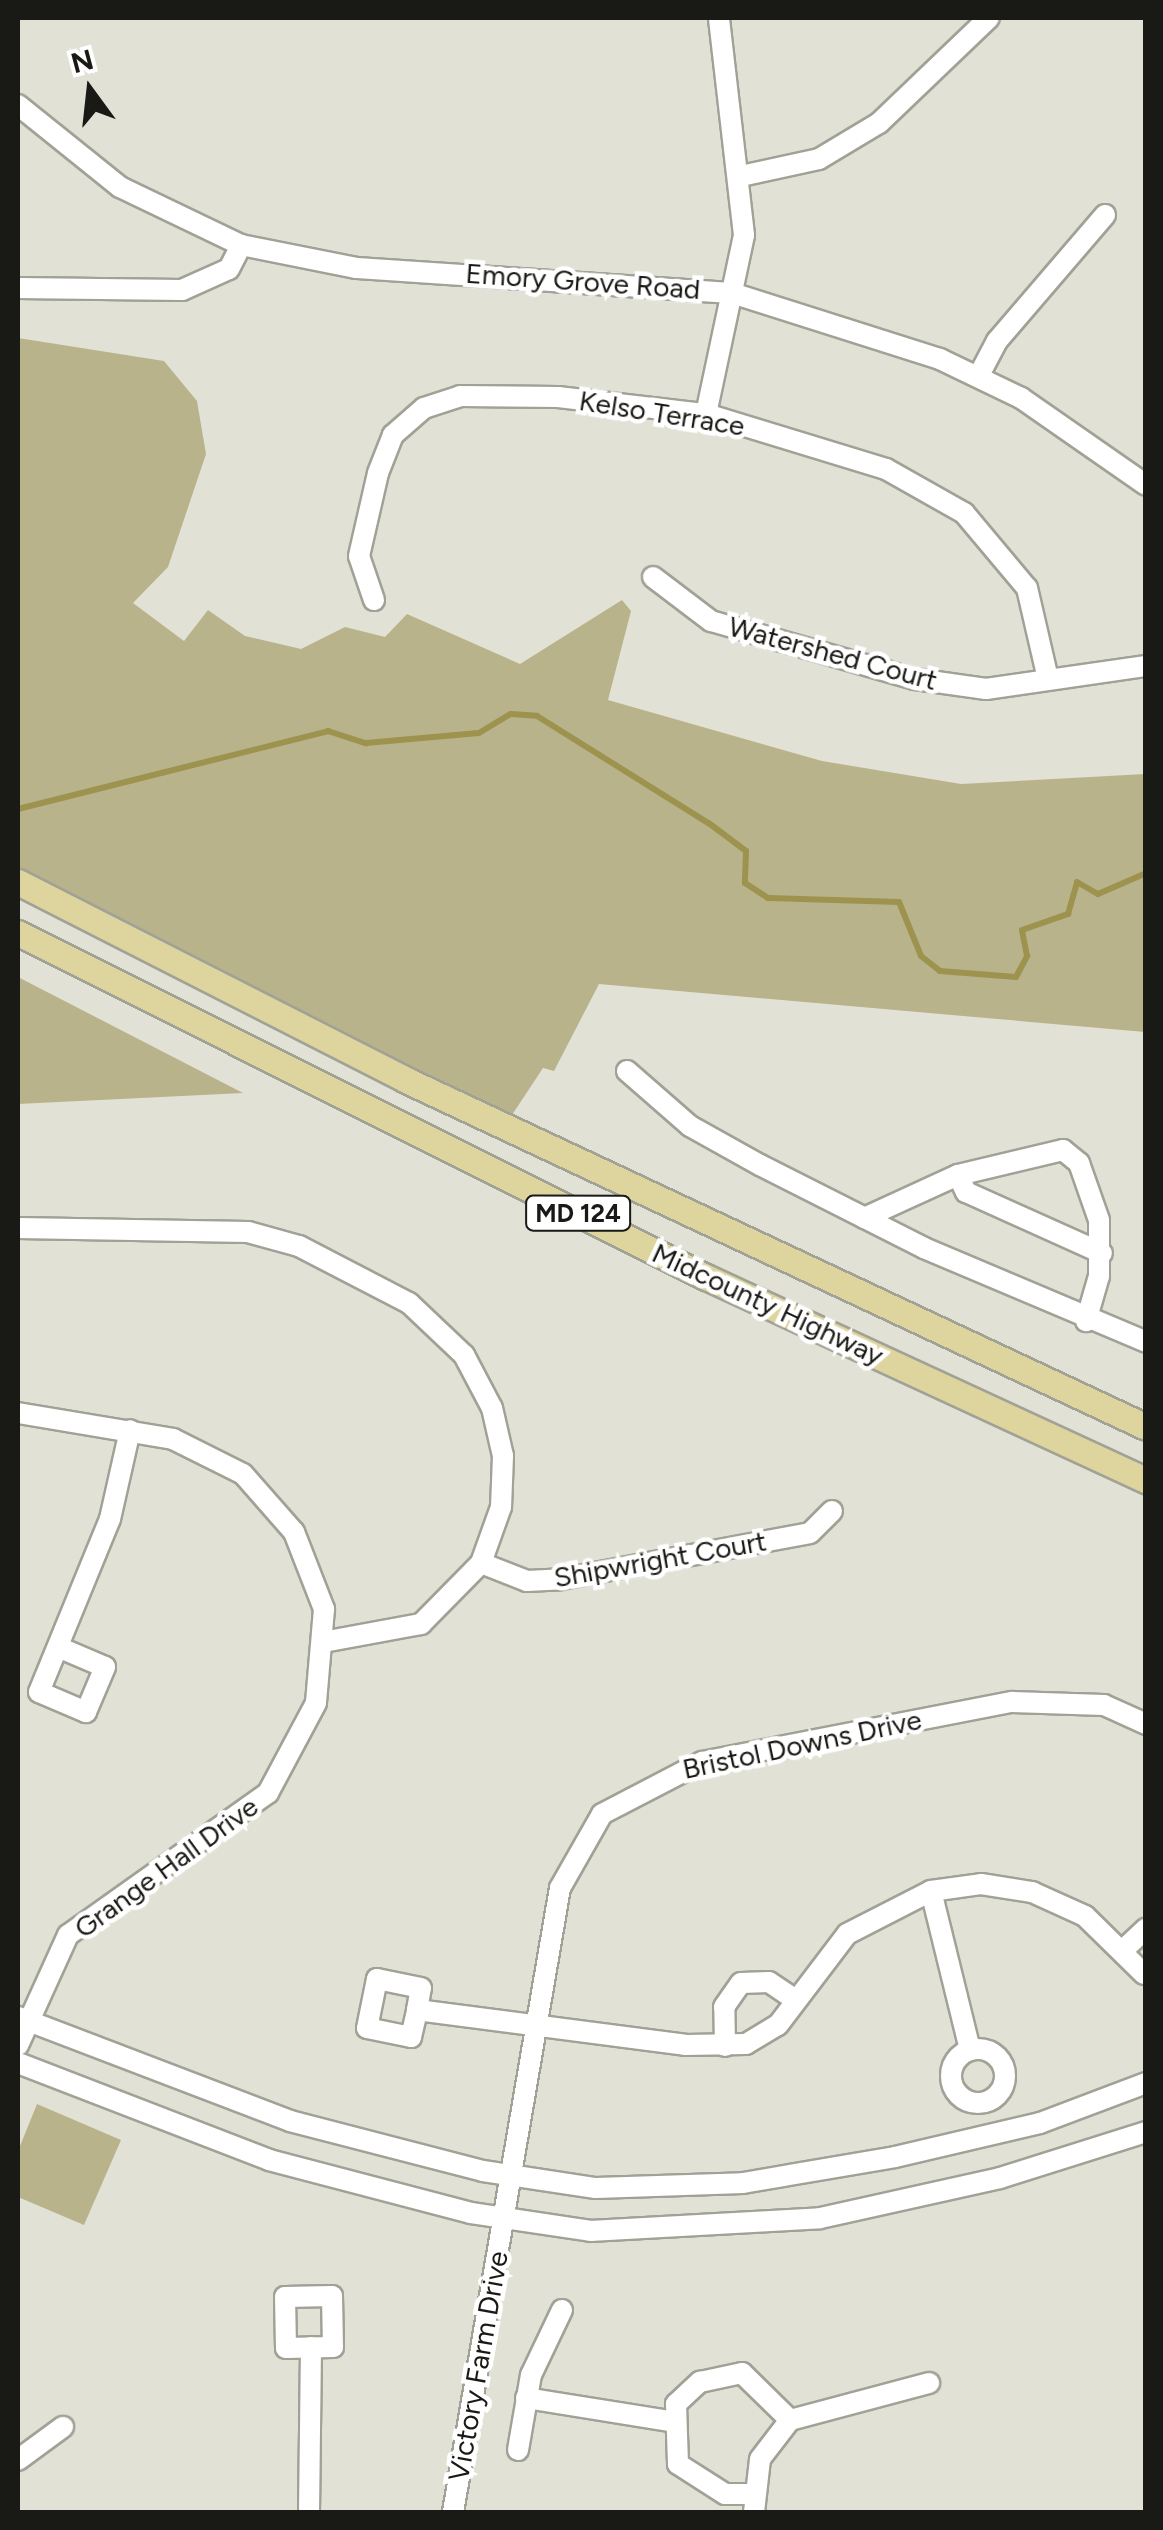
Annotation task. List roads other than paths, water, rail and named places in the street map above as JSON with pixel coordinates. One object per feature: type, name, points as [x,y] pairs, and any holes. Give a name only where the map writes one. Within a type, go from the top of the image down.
[{"type":"main road","name":"Midcounty Highway","points":[[18,882],[406,1080],[1146,1427]]},
{"type":"main road","name":"Midcounty Highway","points":[[18,933],[706,1277],[1146,1480]]},
{"type":"street","points":[[706,414],[744,235],[741,176],[719,18]]},
{"type":"street","points":[[741,176],[819,159],[879,123],[989,18]]},
{"type":"street","name":"Emory Grove Road","points":[[18,105],[120,187],[241,245],[356,268],[732,293],[978,377],[1146,484]]},
{"type":"street","points":[[978,377],[997,342],[1105,215]]},
{"type":"street","points":[[18,288],[182,290],[229,269],[241,245]]},
{"type":"street","name":"Kelso Terrace","points":[[374,600],[359,556],[378,473],[393,436],[424,408],[460,396],[558,398],[706,414],[886,469],[964,513],[1027,588],[1048,680]]},
{"type":"street","name":"Watershed Court","points":[[654,576],[711,622],[915,679],[986,689],[1146,666]]},
{"type":"street","points":[[626,1071],[690,1126],[864,1218],[1086,1321],[1146,1342]]},
{"type":"street","points":[[864,1218],[958,1175],[1062,1150],[1093,1190],[1102,1253],[1086,1321]]},
{"type":"street","points":[[958,1175],[966,1192],[1102,1253]]},
{"type":"street","points":[[18,1228],[248,1232],[299,1246],[409,1303],[464,1354],[492,1408],[501,1507],[481,1564],[422,1624],[323,1642]]},
{"type":"street","name":"Grange Hall Drive","points":[[18,1412],[130,1430],[208,1453],[272,1503],[312,1572],[323,1642],[306,1736],[268,1793],[68,1935],[22,2019],[18,2044]]},
{"type":"street","points":[[58,1647],[110,1520],[130,1430]]},
{"type":"street","name":"Shipwright Court","points":[[481,1564],[527,1580],[562,1579],[810,1533],[832,1511]]},
{"type":"street","name":"Bristol Downs Drive","points":[[510,2177],[560,1888],[580,1845],[602,1814],[671,1771],[1012,1702],[1104,1705],[1146,1724]]},
{"type":"street","points":[[417,2010],[536,2028],[724,2046],[764,2038],[847,1934],[931,1891],[981,1884],[1032,1892],[1085,1916],[1144,1974]]},
{"type":"street","points":[[931,1891],[970,2050]]},
{"type":"street","points":[[1122,1951],[1146,1929]]},
{"type":"street","points":[[724,2046],[724,2007],[741,1983],[769,1982],[796,2000]]},
{"type":"street","points":[[22,2019],[290,2121],[510,2177],[645,2190],[743,2183],[990,2137],[1146,2083]]},
{"type":"street","points":[[18,2064],[269,2160],[503,2220],[702,2231],[820,2218],[1000,2178],[1146,2132]]},
{"type":"street","name":"Victory Farm Drive","points":[[454,2512],[510,2177]]},
{"type":"street","points":[[518,2450],[526,2398],[562,2310]]},
{"type":"street","points":[[309,2512],[311,2347]]},
{"type":"street","points":[[790,2420],[751,2376],[731,2372],[700,2382],[670,2421],[671,2446],[692,2479],[752,2503],[770,2440],[790,2420],[929,2383]]},
{"type":"street","points":[[526,2398],[670,2421]]},
{"type":"street","points":[[18,2460],[63,2427]]},
{"type":"waterway","points":[[18,809],[328,731],[366,743],[479,733],[511,714],[537,716],[710,824],[746,851],[745,883],[768,898],[899,902],[921,956],[940,971],[1016,977],[1027,956],[1022,930],[1068,914],[1077,882],[1098,894],[1146,873]]}]
